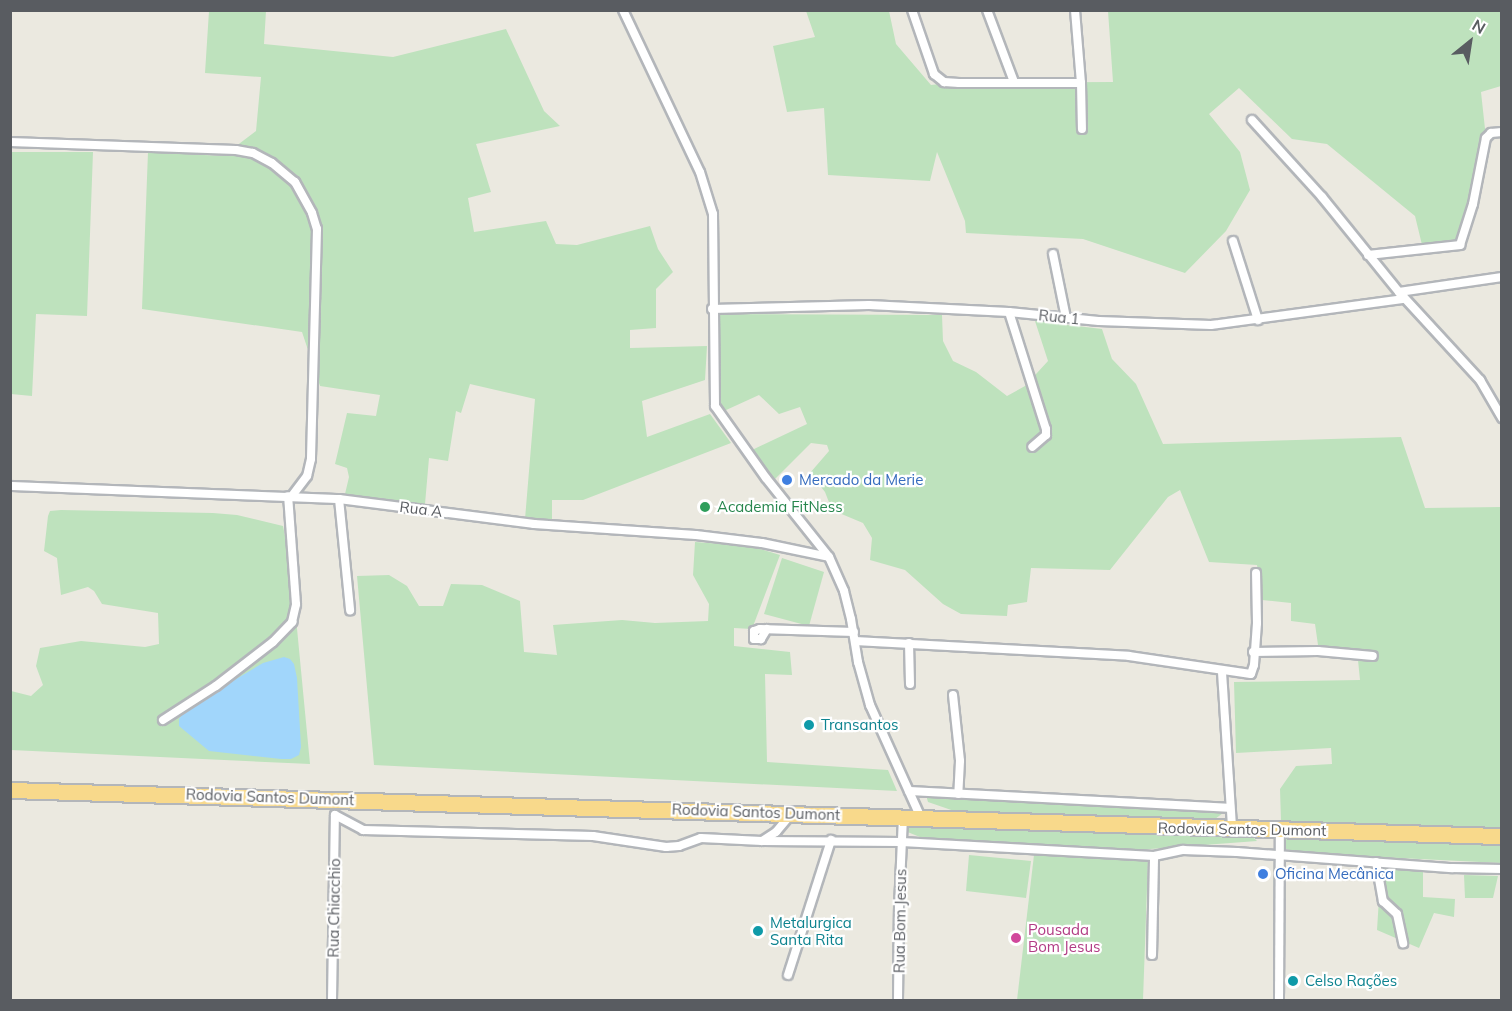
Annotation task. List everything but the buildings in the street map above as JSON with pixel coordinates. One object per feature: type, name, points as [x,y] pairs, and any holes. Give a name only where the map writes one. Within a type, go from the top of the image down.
[{"type":"highway","name":"Rodovia Santos Dumont","points":[[10,790],[1502,836]]},
{"type":"street","points":[[623,10],[685,138],[709,196],[715,233],[712,309],[713,391],[718,414],[829,557],[844,591],[870,705],[921,818]]},
{"type":"street","points":[[912,10],[931,66],[940,80],[959,83],[1081,82]]},
{"type":"street","points":[[987,10],[1014,82]]},
{"type":"street","points":[[1075,10],[1082,129]]},
{"type":"street","points":[[1252,120],[1322,197],[1402,295],[1480,380],[1502,418]]},
{"type":"street","points":[[1368,255],[1460,245],[1473,204],[1486,138],[1491,133],[1502,132]]},
{"type":"street","points":[[10,142],[236,150],[253,153],[272,163],[295,182],[312,213],[317,229],[312,459],[307,476],[290,496],[296,604],[292,622],[273,642],[249,661],[164,720]]},
{"type":"street","points":[[1233,241],[1258,320]]},
{"type":"street","points":[[1053,254],[1066,318]]},
{"type":"street","name":"Rua 1","points":[[712,309],[869,305],[1009,312],[1168,325],[1258,320],[1502,277]]},
{"type":"street","points":[[1009,312],[1047,432],[1032,447]]},
{"type":"street","name":"Rua A","points":[[10,486],[339,499],[534,524],[696,535],[762,543],[829,557]]},
{"type":"street","points":[[339,499],[350,610]]},
{"type":"street","points":[[767,629],[909,643],[1129,656],[1222,672],[1251,674],[1256,573]]},
{"type":"street","points":[[909,643],[910,684]]},
{"type":"street","points":[[1253,652],[1318,651],[1373,656]]},
{"type":"street","points":[[1222,672],[1232,828]]},
{"type":"street","points":[[953,695],[960,761],[958,794]]},
{"type":"street","points":[[909,791],[1229,808]]},
{"type":"street","points":[[762,841],[776,832],[791,813]]},
{"type":"street","name":"Rua Chiacchio","points":[[332,1000],[335,815],[366,830],[593,836],[666,847],[679,846],[701,837],[762,841]]},
{"type":"street","name":"Rua Bom Jesus","points":[[898,1000],[903,817]]},
{"type":"street","points":[[1279,1000],[1280,829]]},
{"type":"street","points":[[788,975],[831,840]]},
{"type":"street","points":[[762,841],[902,842],[1154,856],[1183,850],[1502,869]]},
{"type":"street","points":[[1152,955],[1154,856]]},
{"type":"street","points":[[1376,862],[1383,901],[1398,914],[1403,943]]},
{"type":"green space","points":[[209,11],[266,11],[264,44],[393,57],[506,29],[544,111],[560,126],[476,144],[491,192],[468,198],[474,232],[546,221],[556,244],[577,245],[650,226],[658,249],[673,272],[656,289],[656,328],[630,330],[630,348],[707,346],[705,380],[642,401],[647,437],[710,414],[731,443],[583,500],[552,500],[552,521],[525,519],[535,399],[470,384],[461,413],[456,411],[448,461],[429,458],[425,504],[345,494],[349,477],[347,468],[335,464],[347,413],[376,416],[380,395],[320,386],[302,332],[142,309],[148,152],[223,156],[256,131],[261,77],[205,73]]},
{"type":"green space","points":[[806,11],[889,11],[896,44],[931,85],[1113,82],[1108,11],[1501,11],[1501,86],[1481,92],[1486,138],[1473,204],[1453,247],[1423,249],[1415,216],[1327,144],[1292,139],[1239,88],[1209,114],[1240,152],[1250,190],[1226,231],[1185,273],[1083,239],[966,233],[965,221],[937,152],[930,181],[828,175],[824,108],[787,112],[773,46],[815,37]]},
{"type":"green space","points":[[10,152],[93,152],[87,316],[36,314],[32,396],[11,394]]},
{"type":"green space","points":[[719,314],[942,315],[943,341],[953,361],[976,372],[1007,396],[1025,386],[1048,361],[1035,321],[1102,329],[1112,359],[1136,384],[1163,444],[1401,437],[1425,508],[1501,507],[1501,829],[1281,821],[1280,789],[1296,766],[1332,764],[1331,748],[1236,753],[1234,682],[1360,680],[1357,650],[1318,645],[1315,624],[1291,621],[1291,603],[1262,600],[1257,565],[1209,562],[1180,490],[1168,497],[1110,570],[1031,568],[1027,602],[1008,605],[1007,616],[961,614],[943,604],[905,570],[870,560],[872,538],[863,523],[832,510],[825,492],[810,473],[829,451],[827,445],[811,443],[774,480],[752,450],[807,424],[800,407],[779,414],[759,395],[724,411],[718,402],[716,318]]},
{"type":"green space","points":[[50,511],[213,513],[237,515],[283,526],[291,566],[310,764],[11,750],[11,691],[31,696],[43,685],[36,666],[40,648],[81,641],[145,647],[159,644],[158,613],[102,604],[94,591],[88,587],[61,595],[57,558],[44,551]]},
{"type":"green space","points":[[695,542],[750,546],[780,555],[752,629],[734,628],[734,646],[790,652],[792,675],[765,674],[767,762],[888,770],[897,791],[374,765],[357,576],[389,575],[407,586],[419,606],[443,606],[451,584],[482,585],[520,601],[524,652],[557,655],[553,625],[622,620],[655,623],[708,621],[709,604],[693,575]]},
{"type":"green space","points":[[782,558],[824,572],[809,626],[764,614]]},
{"type":"green space","points":[[926,795],[1123,806],[1140,809],[1206,810],[1223,813],[1215,819],[960,813],[928,802]]},
{"type":"green space","points":[[906,826],[1253,837],[1257,841],[1137,850],[971,844],[925,839],[905,831]]},
{"type":"green space","points":[[1281,837],[1501,844],[1501,863],[1297,853],[1281,847]]},
{"type":"green space","points":[[969,855],[1031,861],[1026,898],[966,891]]},
{"type":"green space","points":[[1034,855],[1148,860],[1143,1000],[1017,1000]]},
{"type":"green space","points":[[1381,867],[1423,871],[1423,897],[1455,899],[1454,917],[1434,913],[1419,948],[1377,930]]},
{"type":"green space","points":[[1464,875],[1498,876],[1493,898],[1465,898]]},
{"type":"water","points":[[284,657],[290,659],[294,664],[297,678],[301,747],[299,755],[291,759],[281,759],[209,751],[179,726],[179,719],[187,708],[263,663]]},
{"type":"place","name":"Mercado da Merie","points":[[787,480]]},
{"type":"place","name":"Academia FitNess","points":[[705,507]]},
{"type":"place","name":"Transantos","points":[[809,725]]},
{"type":"place","name":"Oficina Mecânica","points":[[1263,874]]},
{"type":"place","name":"Metalurgica Santa Rita","points":[[758,931]]},
{"type":"place","name":"Pousada Bom Jesus","points":[[1016,938]]},
{"type":"place","name":"Celso Rações","points":[[1293,981]]}]
